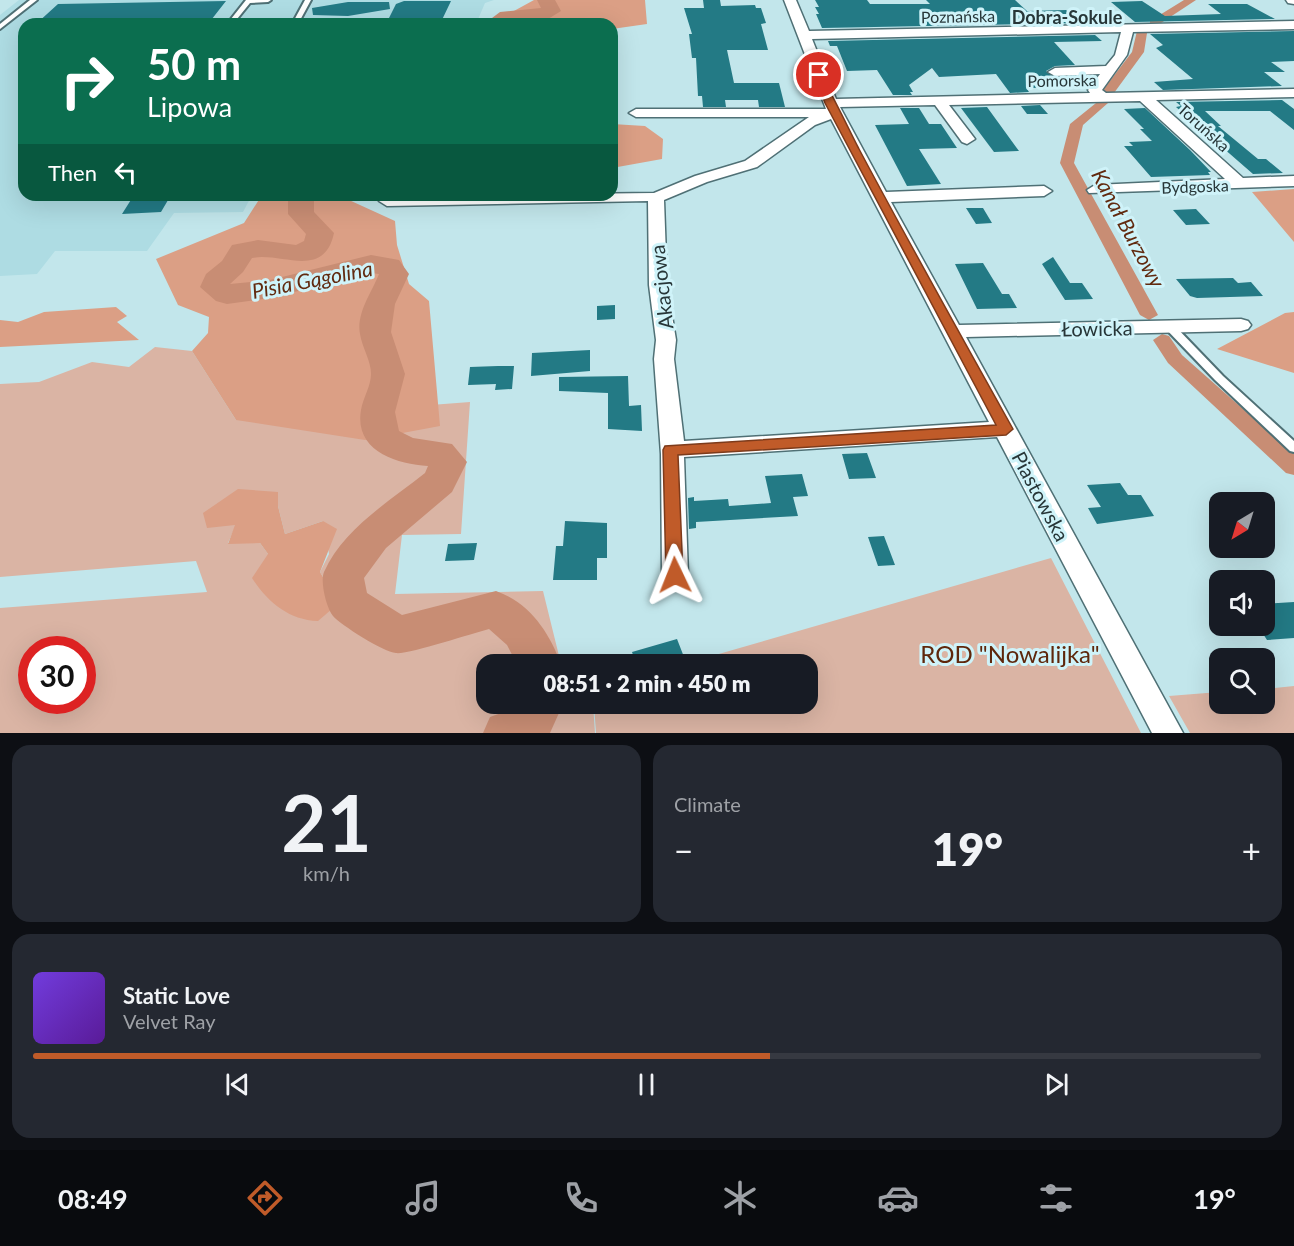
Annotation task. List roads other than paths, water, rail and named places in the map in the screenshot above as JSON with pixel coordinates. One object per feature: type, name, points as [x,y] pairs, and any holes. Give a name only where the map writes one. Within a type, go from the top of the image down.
[{"type":"street","name":"Piastowska","points":[[790,0],[832,108],[1168,733]]},
{"type":"street","name":"Poznańska","points":[[803,36],[1294,25]]},
{"type":"street","points":[[1102,97],[1095,90],[1125,48],[1128,29]]},
{"type":"street","points":[[1055,72],[1110,70]]},
{"type":"street","name":"Pomorska","points":[[636,112],[832,108],[939,101],[1294,93]]},
{"type":"street","name":"Toruńska","points":[[1143,96],[1240,184]]},
{"type":"street","points":[[939,101],[967,139]]},
{"type":"street","points":[[618,197],[656,198],[701,179],[751,164],[832,108]]},
{"type":"street","name":"Bydgoska","points":[[1095,190],[1294,182]]},
{"type":"street","points":[[879,197],[1044,191]]},
{"type":"street","name":"Akacjowa","points":[[656,198],[658,285],[666,339],[664,359],[672,434],[670,450],[675,575]]},
{"type":"street","name":"Łowicka","points":[[952,331],[1241,325]]},
{"type":"street","points":[[670,450],[1006,429]]},
{"type":"lane","points":[[0,27],[34,0]]},
{"type":"lane","points":[[235,18],[249,0],[268,0]]},
{"type":"lane","points":[[298,18],[308,0]]},
{"type":"lane","points":[[1169,326],[1219,378],[1294,448]]},
{"type":"waterway","name":"Pisia Gągolina","points":[[504,18],[548,13],[552,11],[546,0]]},
{"type":"waterway","name":"Kanał Burzowy","points":[[1154,23],[1191,0]]},
{"type":"waterway","name":"Kanał Burzowy","points":[[1109,90],[1138,52],[1141,33]]},
{"type":"waterway","name":"Kanał Burzowy","points":[[1101,103],[1077,124],[1067,163],[1149,315]]},
{"type":"waterway","name":"Pisia Gągolina","points":[[301,201],[301,214],[320,233],[317,246],[299,254],[258,248],[242,251],[233,266],[216,280],[215,287],[227,295],[270,289],[371,264],[389,266],[394,274],[380,304],[375,332],[388,374],[378,412],[382,438],[409,450],[439,453],[449,462],[439,482],[372,537],[343,575],[348,603],[397,635],[496,609],[523,632],[534,654]]},
{"type":"waterway","name":"Kanał Burzowy","points":[[1162,340],[1175,359],[1294,467]]},
{"type":"waterway","name":"Pisia Gągolina","points":[[507,733],[528,727],[535,714]]},
{"type":"district","name":"Dobra-Sokule","points":[[1067,17]]},
{"type":"park label","name":"ROD \"Nowalijka\"","points":[[1010,653]]}]
